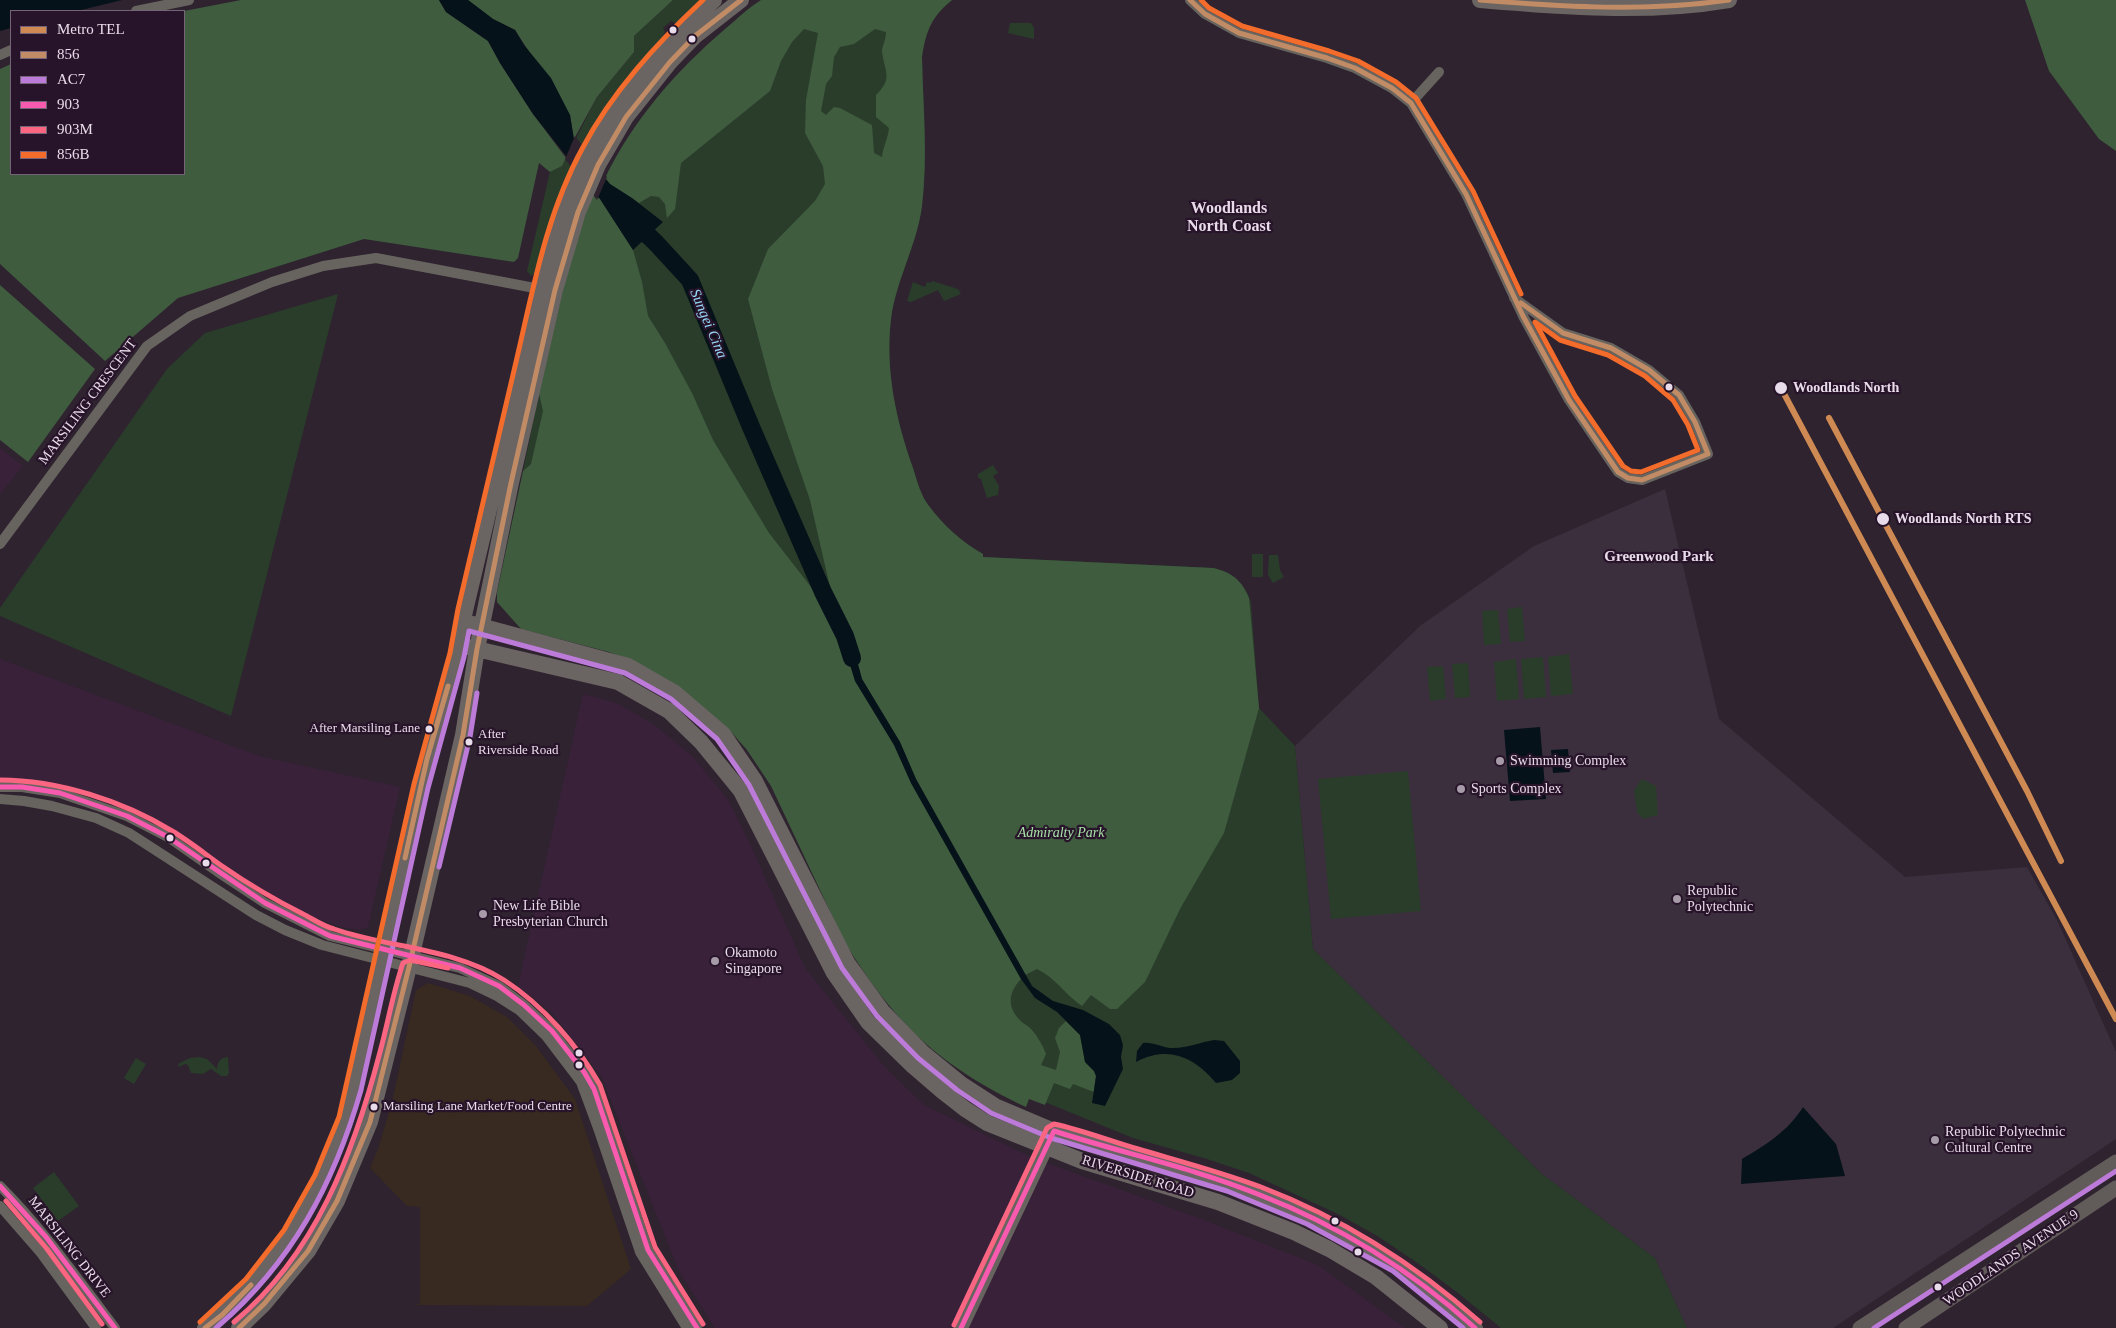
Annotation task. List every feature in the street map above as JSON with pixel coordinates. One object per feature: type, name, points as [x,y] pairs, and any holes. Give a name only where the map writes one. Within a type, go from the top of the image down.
[{"type":"main road","points":[[239,1328],[264,1304],[305,1255],[337,1201],[370,1122],[410,962],[463,735],[477,649],[511,483],[555,290],[568,240],[588,188],[593,159],[615,108],[649,66],[688,23],[714,0]]},
{"type":"main road","points":[[205,1328],[248,1290],[284,1243],[316,1190],[335,1149],[346,1119],[427,759],[459,645],[540,290],[564,205],[578,175],[593,159],[670,62],[695,36],[741,0]]},
{"type":"main road","points":[[1480,0],[1567,6],[1638,7],[1729,0]]},
{"type":"main road","name":"RIVERSIDE ROAD","points":[[463,622],[482,625],[628,666],[675,693],[722,734],[755,781],[844,957],[882,1011],[923,1053],[961,1084],[995,1106],[1054,1131],[1230,1184],[1310,1217],[1397,1265],[1475,1328]]},
{"type":"main road","name":"RIVERSIDE ROAD","points":[[459,645],[618,682],[669,711],[701,742],[741,791],[834,973],[868,1022],[913,1066],[965,1109],[986,1123],[1082,1161],[1218,1202],[1294,1232],[1329,1249],[1376,1277],[1440,1328]]},
{"type":"main road","name":"WOODLANDS AVENUE 9","points":[[1860,1328],[2116,1162]]},
{"type":"main road","name":"WOODLANDS AVENUE 9","points":[[1906,1328],[2116,1188]]},
{"type":"street","points":[[141,10],[189,0]]},
{"type":"street","points":[[1190,0],[1205,14],[1239,33],[1355,68],[1392,88],[1411,103],[1466,194],[1514,298],[1570,400],[1618,472],[1628,478],[1642,480],[1708,454],[1695,422],[1679,395],[1649,370],[1611,348],[1563,333],[1514,298]]},
{"type":"street","points":[[1411,103],[1439,72]]},
{"type":"street","name":"MARSILING CRESCENT","points":[[0,544],[147,346],[190,316],[272,282],[324,266],[376,258],[540,290]]},
{"type":"street","points":[[0,787],[22,787],[60,793],[127,816],[168,837],[266,903],[330,936],[470,983],[497,996],[519,1010],[546,1036],[581,1082],[602,1126],[648,1250],[697,1328]]},
{"type":"street","points":[[0,799],[57,807],[96,818],[121,829],[159,851],[270,923],[322,945],[384,955]]},
{"type":"street","points":[[602,1126],[640,1252],[687,1328]]},
{"type":"street","points":[[961,1328],[1054,1131]]},
{"type":"street","name":"MARSILING DRIVE","points":[[0,1186],[18,1203],[115,1328]]},
{"type":"street","name":"MARSILING DRIVE","points":[[0,1206],[41,1253],[96,1328]]},
{"type":"shaded area","points":[[0,0],[122,0],[81,10],[10,10],[10,28],[0,31]]},
{"type":"shaded area","points":[[439,0],[468,0],[493,19],[515,30],[524,45],[551,78],[570,115],[574,140],[610,184],[663,222],[633,250],[600,199],[533,114],[488,41],[446,12]]},
{"type":"shaded area","points":[[0,448],[23,466],[0,494]]},
{"type":"shaded area","name":"Republic Polytechnic","points":[[1665,489],[1719,719],[1905,877],[2027,867],[2057,920],[2116,1052],[2116,1139],[1833,1328],[1687,1328],[1655,1258],[1542,1174],[1313,949],[1295,746],[1420,626],[1534,546]]},
{"type":"shaded area","points":[[850,635],[862,679],[900,742],[916,779],[1032,986],[1053,1001],[1083,1010],[1109,1024],[1120,1035],[1123,1045],[1121,1057],[1123,1069],[1105,1106],[1092,1103],[1096,1076],[1094,1071],[1085,1062],[1080,1035],[1057,1012],[1035,998],[1021,979],[911,783],[894,745],[855,681],[842,638]]},
{"type":"shaded area","points":[[0,659],[259,756],[400,787],[368,927],[359,930],[338,926],[299,912],[274,900],[160,824],[115,802],[87,791],[50,783],[0,778]]},
{"type":"shaded area","points":[[583,694],[617,703],[656,726],[693,757],[729,801],[805,968],[884,1066],[924,1105],[1033,1158],[1196,1217],[1318,1265],[1405,1328],[715,1328],[679,1271],[601,1076],[552,1013],[518,986]]},
{"type":"shaded area","points":[[1540,727],[1546,799],[1510,801],[1504,730]]},
{"type":"shaded area","points":[[1568,749],[1570,772],[1553,773],[1551,750]]},
{"type":"shaded area","points":[[428,983],[470,996],[507,1017],[536,1046],[575,1099],[631,1269],[587,1306],[416,1305],[420,1303],[420,1207],[407,1206],[370,1168],[378,1149],[392,1102],[416,990]]},
{"type":"shaded area","points":[[1214,1040],[1224,1041],[1240,1061],[1240,1073],[1232,1080],[1216,1083],[1199,1066],[1180,1056],[1170,1054],[1159,1054],[1136,1062],[1137,1051],[1143,1043],[1176,1048]]},
{"type":"shaded area","points":[[1803,1107],[1836,1144],[1845,1176],[1741,1184],[1742,1159],[1768,1143],[1791,1123]]},
{"type":"green space","points":[[241,0],[439,0],[446,12],[488,41],[533,114],[566,158],[562,166],[550,172],[539,163],[518,258],[514,262],[364,239],[178,298],[105,361],[0,264],[0,69],[10,64],[10,175],[185,175],[185,11]]},
{"type":"green space","points":[[468,0],[673,0],[634,36],[634,52],[597,97],[574,139],[570,115],[515,30],[493,19]]},
{"type":"green space","points":[[673,0],[705,0],[678,24],[671,21],[663,28],[665,32],[662,38],[632,75],[537,272],[531,276],[527,271],[550,172],[562,166],[597,97],[634,52],[634,36]]},
{"type":"green space","points":[[761,0],[952,0],[934,19],[928,32],[922,57],[925,150],[922,206],[916,235],[897,290],[891,319],[890,338],[893,395],[907,450],[921,493],[926,502],[947,527],[983,554],[983,557],[1213,568],[1235,578],[1243,586],[1249,598],[1259,708],[1224,833],[1180,909],[1145,982],[1117,1009],[1110,1009],[1091,995],[1082,1006],[1050,977],[1037,969],[1025,975],[916,779],[900,742],[862,679],[850,635],[830,587],[810,500],[772,389],[748,299],[768,249],[815,201],[825,184],[823,166],[805,133],[806,100],[818,33],[804,29],[792,42],[781,61],[770,91],[681,163],[675,209],[667,218],[665,204],[659,197],[651,196],[639,203],[610,184],[605,178],[642,116],[673,79],[707,45]],"holes":[[[875,29],[886,32],[882,51],[887,74],[885,84],[876,95],[876,117],[889,128],[882,157],[874,153],[872,125],[840,108],[834,107],[826,115],[821,111],[826,84],[832,76],[834,57],[840,47],[854,44]]]},
{"type":"green space","name":"Admiralty Park","points":[[952,0],[934,19],[928,32],[922,57],[925,150],[922,206],[916,235],[897,290],[891,319],[890,338],[893,395],[907,450],[926,502],[947,527],[968,545],[983,554],[983,557],[1213,568],[1227,573],[1242,584],[1251,603],[1259,708],[1295,746],[1313,949],[1542,1174],[1655,1258],[1687,1328],[1501,1328],[1419,1264],[1379,1237],[1338,1214],[1249,1173],[1133,1138],[1030,1096],[796,814],[530,465],[523,471],[539,394],[543,408],[578,249],[611,167],[764,3]]},
{"type":"green space","points":[[2025,0],[2116,0],[2116,151],[2099,139],[2049,71]]},
{"type":"green space","points":[[1010,23],[1031,23],[1034,28],[1034,39],[1008,33]]},
{"type":"green space","points":[[592,194],[600,199],[633,250],[642,282],[648,316],[692,393],[713,440],[769,533],[818,596],[842,638],[855,681],[894,745],[911,783],[1021,979],[1011,996],[1012,1007],[1018,1018],[1031,1029],[1042,1045],[1046,1054],[1041,1065],[1056,1070],[1060,1052],[1055,1038],[1059,1028],[1066,1021],[1080,1035],[1085,1062],[1094,1071],[1096,1076],[1094,1092],[1073,1084],[1070,1089],[1054,1083],[1045,1105],[1029,1099],[1026,1107],[995,1091],[943,1058],[901,1019],[881,996],[844,941],[771,786],[747,750],[732,733],[633,661],[609,652],[521,629],[497,602],[497,592],[523,471],[531,464],[543,411],[539,394],[569,263]]},
{"type":"green space","points":[[932,281],[958,289],[961,294],[944,301],[938,290],[911,302],[907,301],[913,282],[925,287],[927,282],[931,283]]},
{"type":"green space","points":[[0,285],[95,369],[28,462],[0,440]]},
{"type":"green space","points":[[338,294],[231,716],[0,616],[0,608],[167,369],[205,333]]},
{"type":"green space","points":[[993,465],[998,473],[993,476],[999,486],[998,495],[987,498],[978,474]]},
{"type":"green space","points":[[1252,554],[1263,554],[1263,577],[1252,577]]},
{"type":"green space","points":[[1269,555],[1278,555],[1280,570],[1284,577],[1273,583],[1268,575]]},
{"type":"green space","points":[[1522,607],[1525,641],[1510,642],[1507,609]]},
{"type":"green space","points":[[1498,610],[1501,644],[1484,645],[1482,611]]},
{"type":"green space","points":[[1569,654],[1573,694],[1551,696],[1548,657]]},
{"type":"green space","points":[[1543,657],[1546,697],[1524,699],[1521,659]]},
{"type":"green space","points":[[1516,659],[1519,699],[1497,701],[1494,662]]},
{"type":"green space","points":[[1468,663],[1470,697],[1455,698],[1452,664]]},
{"type":"green space","points":[[1443,666],[1446,699],[1430,701],[1427,667]]},
{"type":"green space","points":[[1408,771],[1421,911],[1331,919],[1318,779]]},
{"type":"green space","points":[[1642,779],[1656,786],[1658,815],[1643,819],[1637,812],[1634,790]]},
{"type":"green space","points":[[199,1057],[207,1059],[217,1069],[220,1060],[228,1057],[229,1073],[227,1076],[221,1076],[211,1069],[203,1074],[191,1073],[188,1065],[185,1064],[179,1067],[178,1064],[190,1058]]},
{"type":"green space","points":[[136,1058],[146,1064],[134,1084],[124,1078]]},
{"type":"green space","points":[[54,1172],[79,1206],[58,1221],[33,1188]]},
{"type":"pier","points":[[575,136],[607,177],[597,200],[565,159]]},
{"type":"waterway","name":"Sungei Cina","points":[[631,219],[690,280],[751,427],[823,592],[845,636],[852,658]]},
{"type":"metro line","name":"TEL","points":[[1781,388],[2116,1019]]},
{"type":"metro line","name":"TEL","points":[[1829,418],[2027,791],[2061,861]]},
{"type":"transit line","name":"856B","points":[[200,1322],[246,1279],[284,1230],[315,1175],[339,1117],[414,784],[450,653],[458,609],[535,280],[559,200],[582,149],[621,88],[652,51],[703,0]]},
{"type":"transit line","name":"856","points":[[239,1328],[264,1304],[308,1251],[337,1201],[370,1122],[409,967],[463,735],[477,649],[511,483],[555,290],[578,212],[598,165],[626,117],[670,62],[695,36],[741,0]]},
{"type":"transit line","name":"856","points":[[1190,0],[1205,14],[1239,33],[1355,68],[1392,88],[1411,103],[1466,194],[1523,316],[1569,400],[1618,472],[1628,478],[1642,480],[1708,454]]},
{"type":"transit line","name":"856B","points":[[1201,0],[1209,8],[1242,26],[1358,61],[1396,82],[1416,98],[1473,191],[1521,294]]},
{"type":"transit line","name":"856","points":[[1480,0],[1605,7],[1667,6],[1729,0]]},
{"type":"transit line","name":"856","points":[[1521,303],[1563,333],[1611,348],[1649,370],[1679,395],[1695,422],[1708,454]]},
{"type":"transit line","name":"856B","points":[[1535,322],[1560,340],[1608,355],[1645,376],[1673,400],[1688,425],[1698,450],[1641,472],[1631,471],[1623,466],[1575,396],[1535,322]]},
{"type":"transit line","name":"AC7","points":[[216,1328],[267,1277],[288,1249],[307,1220],[323,1189],[338,1158],[350,1125],[361,1090],[428,788],[464,657],[469,631],[625,673],[671,699],[717,739],[749,785],[842,968],[877,1016],[918,1058],[957,1090],[991,1113],[1051,1138],[1227,1191],[1307,1224],[1393,1271],[1463,1328]]},
{"type":"transit line","name":"856","points":[[405,858],[427,759],[448,686]]},
{"type":"transit line","name":"AC7","points":[[439,867],[470,737],[477,693]]},
{"type":"transit line","name":"903M","points":[[0,780],[22,781],[67,788],[133,810],[172,831],[252,885],[326,926],[355,935],[464,961],[485,969],[519,990],[546,1014],[570,1041],[600,1085],[655,1247],[703,1324]]},
{"type":"transit line","name":"903","points":[[0,787],[22,787],[60,793],[127,816],[168,837],[265,903],[330,936],[460,968],[499,986],[524,1005],[552,1031],[584,1072],[594,1089],[648,1250],[697,1328]]},
{"type":"transit line","name":"903M","points":[[234,1322],[263,1295],[288,1265],[328,1199],[358,1127],[370,1090],[403,963],[410,960],[448,968]]},
{"type":"transit line","name":"903M","points":[[954,1325],[1047,1128],[1054,1124],[1231,1176],[1291,1199],[1349,1228],[1404,1262],[1456,1301],[1480,1322]]},
{"type":"transit line","name":"903","points":[[961,1328],[1054,1131],[1235,1185],[1290,1207],[1347,1236],[1400,1269],[1451,1307],[1475,1328]]},
{"type":"transit line","name":"AC7","points":[[1874,1328],[2116,1171]]},
{"type":"transit line","name":"903","points":[[0,1186],[46,1237],[115,1328]]},
{"type":"transit line","name":"903M","points":[[6,1201],[47,1249],[102,1324]]},
{"type":"transit line","name":"856","points":[[205,1328],[222,1315],[251,1285]]},
{"type":"place","name":"Woodlands North","points":[[1781,388]]},
{"type":"place","name":"Woodlands North RTS","points":[[1883,519]]},
{"type":"place","name":"After Marsiling Lane","points":[[429,729]]},
{"type":"place","name":"After Riverside Road","points":[[469,742]]},
{"type":"place","name":"Swimming Complex","points":[[1500,761]]},
{"type":"place","name":"Sports Complex","points":[[1461,789]]},
{"type":"place","name":"Republic Polytechnic","points":[[1677,899]]},
{"type":"place","name":"New Life Bible Presbyterian Church","points":[[483,914]]},
{"type":"place","name":"Okamoto Singapore","points":[[715,961]]},
{"type":"place","name":"Marsiling Lane Market/Food Centre","points":[[374,1107]]},
{"type":"place","name":"Republic Polytechnic Cultural Centre","points":[[1935,1140]]},
{"type":"district","name":"Woodlands North Coast","points":[[1229,218]]},
{"type":"district","name":"Greenwood Park","points":[[1659,557]]}]
